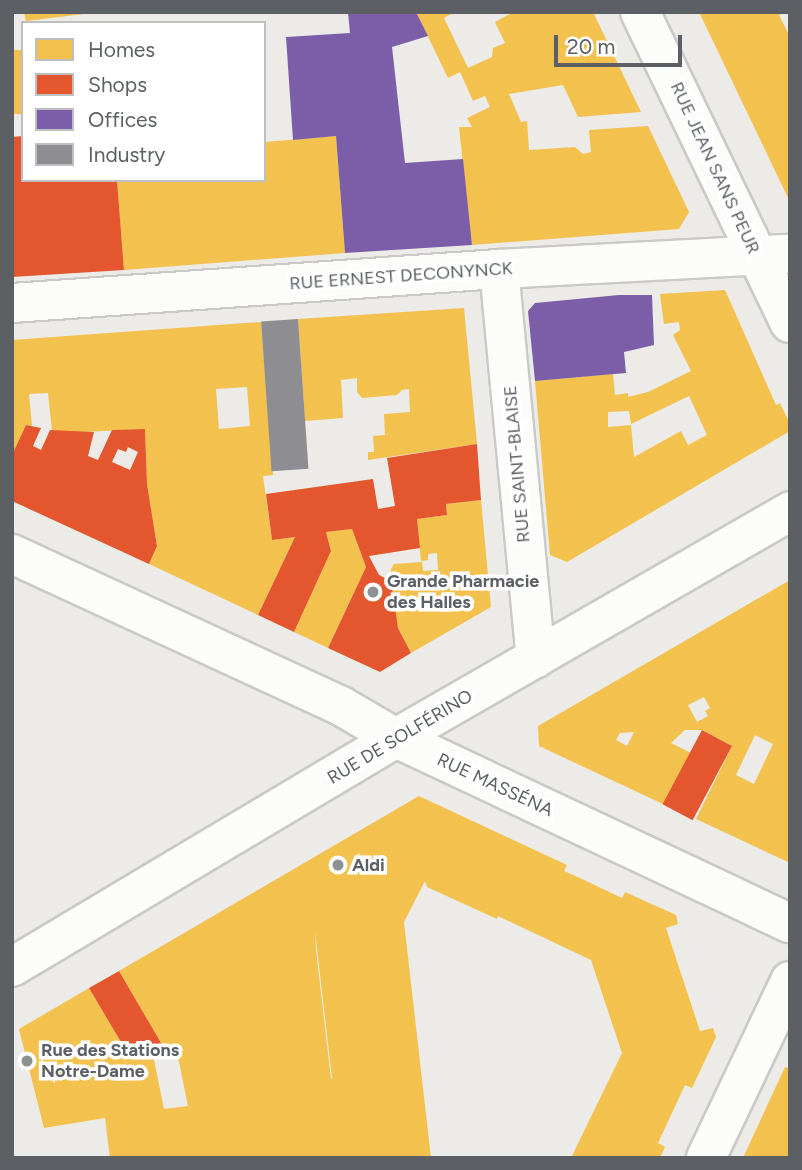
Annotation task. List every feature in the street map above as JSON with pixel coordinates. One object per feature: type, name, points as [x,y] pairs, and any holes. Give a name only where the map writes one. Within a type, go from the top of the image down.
[{"type":"street","name":"RUE JEAN SANS PEUR","points":[[640,12],[773,255],[790,323]]},
{"type":"street","name":"RUE ERNEST DECONYNCK","points":[[12,303],[499,270],[773,255]]},
{"type":"street","name":"RUE SAINT-BLAISE","points":[[499,270],[536,658]]},
{"type":"street","name":"RUE DE SOLFÉRINO","points":[[12,967],[396,738],[790,511]]},
{"type":"street","name":"RUE MASSÉNA","points":[[12,554],[341,706],[396,738],[790,923]]},
{"type":"street","points":[[706,1158],[790,981]]},
{"type":"building: Homes","points":[[24,12],[84,12],[84,14],[26,21]]},
{"type":"building: Homes","points":[[416,12],[455,12],[444,18],[468,68],[492,57],[493,48],[505,43],[495,22],[514,12],[593,12],[641,112],[578,117],[563,85],[509,94],[521,122],[527,121],[529,150],[575,147],[583,154],[591,152],[589,130],[648,126],[689,212],[679,229],[472,245],[459,127],[472,127],[467,118],[490,107],[485,96],[473,101],[460,72],[448,78]]},
{"type":"building: Homes","points":[[699,12],[784,12],[779,15],[790,37],[790,202]]},
{"type":"building: Homes","points":[[12,50],[21,50],[21,114],[12,114]]},
{"type":"building: Homes","points":[[336,136],[345,253],[124,270],[117,182],[266,182],[266,142]]},
{"type":"building: Homes","points":[[725,290],[776,405],[780,403],[790,424],[790,431],[567,562],[550,555],[535,381],[613,374],[615,395],[628,393],[628,397],[648,392],[691,371],[673,335],[680,330],[679,322],[664,324],[660,294]],"holes":[[[689,396],[707,435],[688,445],[681,431],[634,457],[631,425],[608,427],[608,412],[629,411],[631,424]]]},
{"type":"building: Homes","points":[[464,308],[477,444],[368,460],[368,452],[374,452],[373,436],[385,435],[384,414],[410,412],[409,389],[402,390],[397,395],[362,398],[357,392],[357,378],[341,380],[343,418],[305,421],[298,319]]},
{"type":"building: Homes","points":[[261,322],[273,475],[263,476],[272,540],[295,537],[258,615],[149,564],[157,546],[147,484],[145,429],[62,433],[52,431],[48,393],[29,394],[32,426],[26,425],[12,455],[12,340]],"holes":[[[247,387],[250,426],[219,429],[216,389]]]},
{"type":"building: Homes","points":[[481,500],[491,607],[411,653],[398,628],[392,604],[391,569],[394,564],[422,562],[423,571],[438,570],[437,553],[428,554],[428,560],[421,561],[417,519],[447,515],[446,504]]},
{"type":"building: Homes","points":[[352,529],[366,567],[328,648],[294,632],[331,551],[326,532]]},
{"type":"building: Homes","points":[[790,580],[790,863],[696,819],[732,746],[702,730],[685,730],[671,743],[691,753],[665,805],[539,746],[538,726]],"holes":[[[704,697],[710,708],[705,711],[708,716],[697,722],[688,705]],[[634,732],[627,746],[616,740],[620,733]],[[755,735],[773,744],[754,784],[736,775]]]},
{"type":"building: Homes","points":[[419,796],[567,865],[564,871],[622,898],[625,892],[676,915],[678,924],[666,928],[700,1031],[713,1028],[716,1037],[692,1088],[685,1085],[658,1143],[665,1147],[660,1158],[571,1158],[622,1053],[591,960],[498,916],[497,919],[427,887],[425,881],[404,922],[431,1158],[110,1158],[105,1118],[44,1128],[19,1029],[89,988],[128,1054],[152,1050],[164,1109],[188,1106],[176,1047],[164,1048],[119,971]],"holes":[[[315,931],[332,1078],[331,1079]]]},
{"type":"building: Homes","points":[[785,1067],[790,1069],[790,1158],[743,1158]]},
{"type":"building: Shops","points":[[21,136],[21,182],[117,182],[124,270],[12,277],[12,137]]},
{"type":"building: Shops","points":[[26,425],[41,428],[33,446],[41,450],[50,430],[94,432],[88,456],[98,460],[112,430],[145,429],[147,484],[157,546],[149,564],[12,501],[12,455]],"holes":[[[128,447],[138,452],[130,470],[112,462],[118,449],[126,452]]]},
{"type":"building: Shops","points":[[477,444],[481,500],[446,504],[447,515],[417,519],[420,548],[369,556],[379,575],[391,581],[398,628],[411,653],[380,672],[328,648],[366,567],[352,529],[326,532],[331,551],[294,632],[258,615],[295,537],[272,540],[266,494],[373,479],[378,509],[395,506],[387,458]]},
{"type":"building: Shops","points":[[702,730],[732,746],[693,820],[663,804]]},
{"type":"building: Shops","points":[[119,971],[164,1048],[128,1054],[89,988]]},
{"type":"building: Offices","points":[[348,12],[416,12],[428,36],[392,47],[405,163],[463,159],[472,245],[345,253],[336,136],[293,140],[286,37],[350,33]]},
{"type":"building: Offices","points":[[619,295],[652,295],[654,345],[624,352],[626,373],[535,381],[528,311],[535,303]]},
{"type":"building: Industry","points":[[298,319],[308,469],[272,471],[261,322]]},
{"type":"place","name":"Grande Pharmacie des Halles","points":[[373,592]]},
{"type":"place","name":"Aldi","points":[[338,865]]},
{"type":"place","name":"Rue des Stations Notre-Dame","points":[[27,1061]]}]
